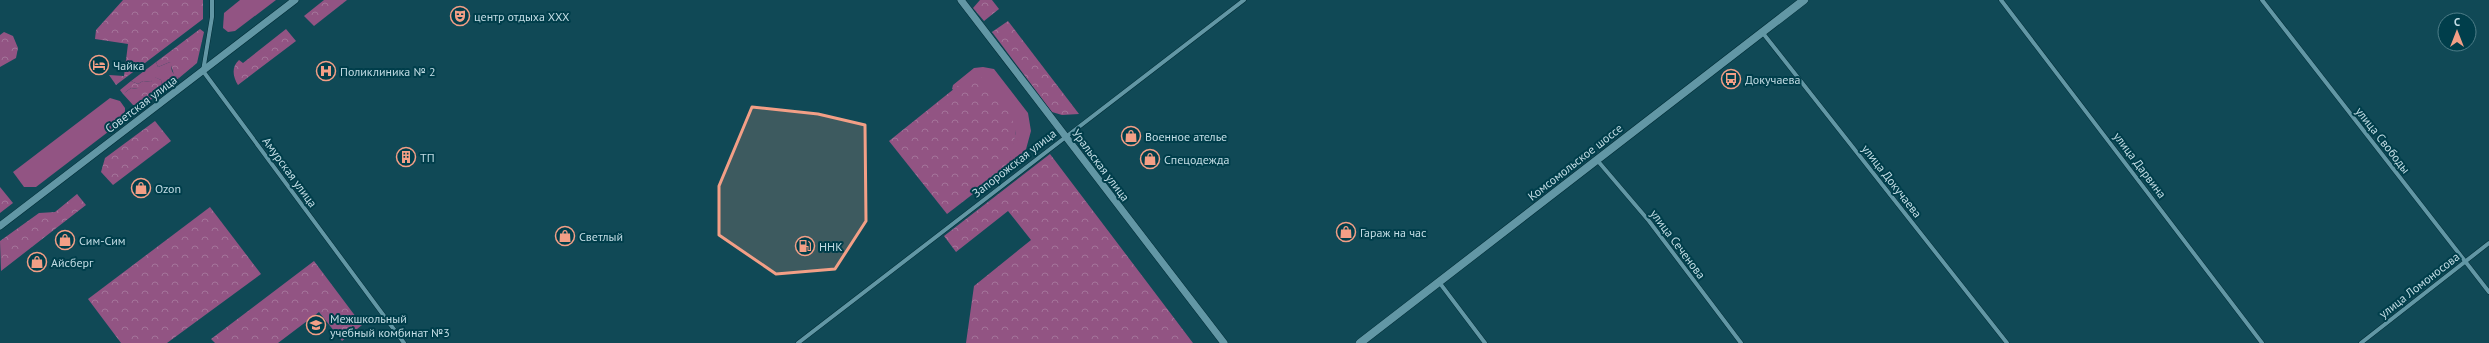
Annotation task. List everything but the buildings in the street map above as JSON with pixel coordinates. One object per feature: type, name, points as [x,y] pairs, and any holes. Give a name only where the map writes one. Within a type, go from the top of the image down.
[{"type":"main road","name":"Комсомольское шоссе","points":[[1360,343],[1804,0]]},
{"type":"street","points":[[203,71],[212,16],[212,0]]},
{"type":"street","name":"Советская улица","points":[[0,226],[295,0]]},
{"type":"street","name":"Уральская улица","points":[[961,0],[1224,343]]},
{"type":"street","name":"Запорожская улица","points":[[798,343],[1065,136],[1244,0]]},
{"type":"street","name":"улица Дарвина","points":[[2001,0],[2262,343]]},
{"type":"street","name":"улица Свободы","points":[[2262,0],[2489,292]]},
{"type":"street","name":"улица Докучаева","points":[[1762,32],[2007,343]]},
{"type":"street","name":"Амурская улица","points":[[203,71],[404,343]]},
{"type":"street","name":"улица Сеченова","points":[[1597,160],[1649,221],[1741,343]]},
{"type":"street","name":"улица Ломоносова","points":[[2361,343],[2489,243]]},
{"type":"street","points":[[1439,282],[1485,343]]},
{"type":"highlighted area","points":[[752,107],[818,114],[865,125],[866,221],[835,269],[776,274],[719,235],[719,186]]},
{"type":"green space","points":[[123,0],[203,0],[203,19],[116,85],[109,75],[124,76],[128,44],[95,39],[96,30]]},
{"type":"green space","points":[[240,0],[276,0],[235,31],[228,32],[223,28],[224,13]]},
{"type":"green space","points":[[324,0],[347,0],[314,26],[304,16]]},
{"type":"green space","points":[[980,0],[992,0],[999,9],[984,21],[973,8]]},
{"type":"green space","points":[[1008,21],[1079,114],[1062,115],[1052,112],[992,32]]},
{"type":"green space","points":[[200,29],[204,32],[197,63],[179,78],[174,75],[170,62],[158,67],[156,62]]},
{"type":"green space","points":[[286,29],[296,41],[238,85],[234,72],[236,63],[239,60],[243,63]]},
{"type":"green space","points":[[4,32],[13,36],[18,48],[16,58],[0,67],[0,35]]},
{"type":"green space","points":[[156,62],[158,67],[170,62],[172,63],[172,72],[179,78],[163,90],[161,80],[154,77],[151,82],[143,81],[138,84],[131,81]]},
{"type":"green space","points":[[983,67],[994,69],[1028,113],[1031,131],[1025,153],[1008,167],[1016,131],[952,89],[953,85],[974,68]]},
{"type":"green space","points":[[153,76],[161,80],[163,90],[148,102],[138,97],[138,89],[131,88],[123,94],[120,90],[131,81],[138,84],[143,81],[151,82]]},
{"type":"green space","points":[[981,77],[1007,104],[1016,131],[1013,149],[1008,167],[947,214],[889,141],[965,80]]},
{"type":"green space","points":[[131,88],[138,89],[143,100],[148,102],[141,107],[133,105],[123,94]]},
{"type":"green space","points":[[110,98],[120,101],[125,108],[125,119],[36,187],[24,187],[13,172]]},
{"type":"green space","points":[[155,121],[171,141],[113,185],[101,172],[105,158]]},
{"type":"green space","points":[[1050,154],[1193,343],[966,343],[974,286],[1031,240],[1008,211],[956,252],[944,236]]},
{"type":"green space","points":[[0,187],[13,203],[0,213]]},
{"type":"green space","points":[[77,194],[86,205],[1,271],[0,241],[39,213],[55,212]]},
{"type":"green space","points":[[210,207],[261,274],[167,343],[121,343],[88,299]]},
{"type":"green space","points":[[314,261],[362,325],[342,341],[319,312],[278,343],[215,343],[211,339]]},
{"type":"place","name":"центр отдыха ХХХ","points":[[460,16]]},
{"type":"place","name":"Чайка","points":[[99,65]]},
{"type":"place","name":"Поликлиника № 2","points":[[326,71]]},
{"type":"place","name":"Докучаева","points":[[1731,79]]},
{"type":"place","name":"Военное ателье","points":[[1131,136]]},
{"type":"place","name":"ТП","points":[[406,157]]},
{"type":"place","name":"Спецодежда","points":[[1150,159]]},
{"type":"place","name":"Ozon","points":[[141,188]]},
{"type":"place","name":"Гараж на час","points":[[1346,232]]},
{"type":"place","name":"Светлый","points":[[565,236]]},
{"type":"place","name":"Сим-Сим","points":[[65,240]]},
{"type":"place","name":"ННК","points":[[805,246]]},
{"type":"place","name":"Айсберг","points":[[37,262]]},
{"type":"place","name":"Межшкольный учебный комбинат №3","points":[[316,325]]}]
